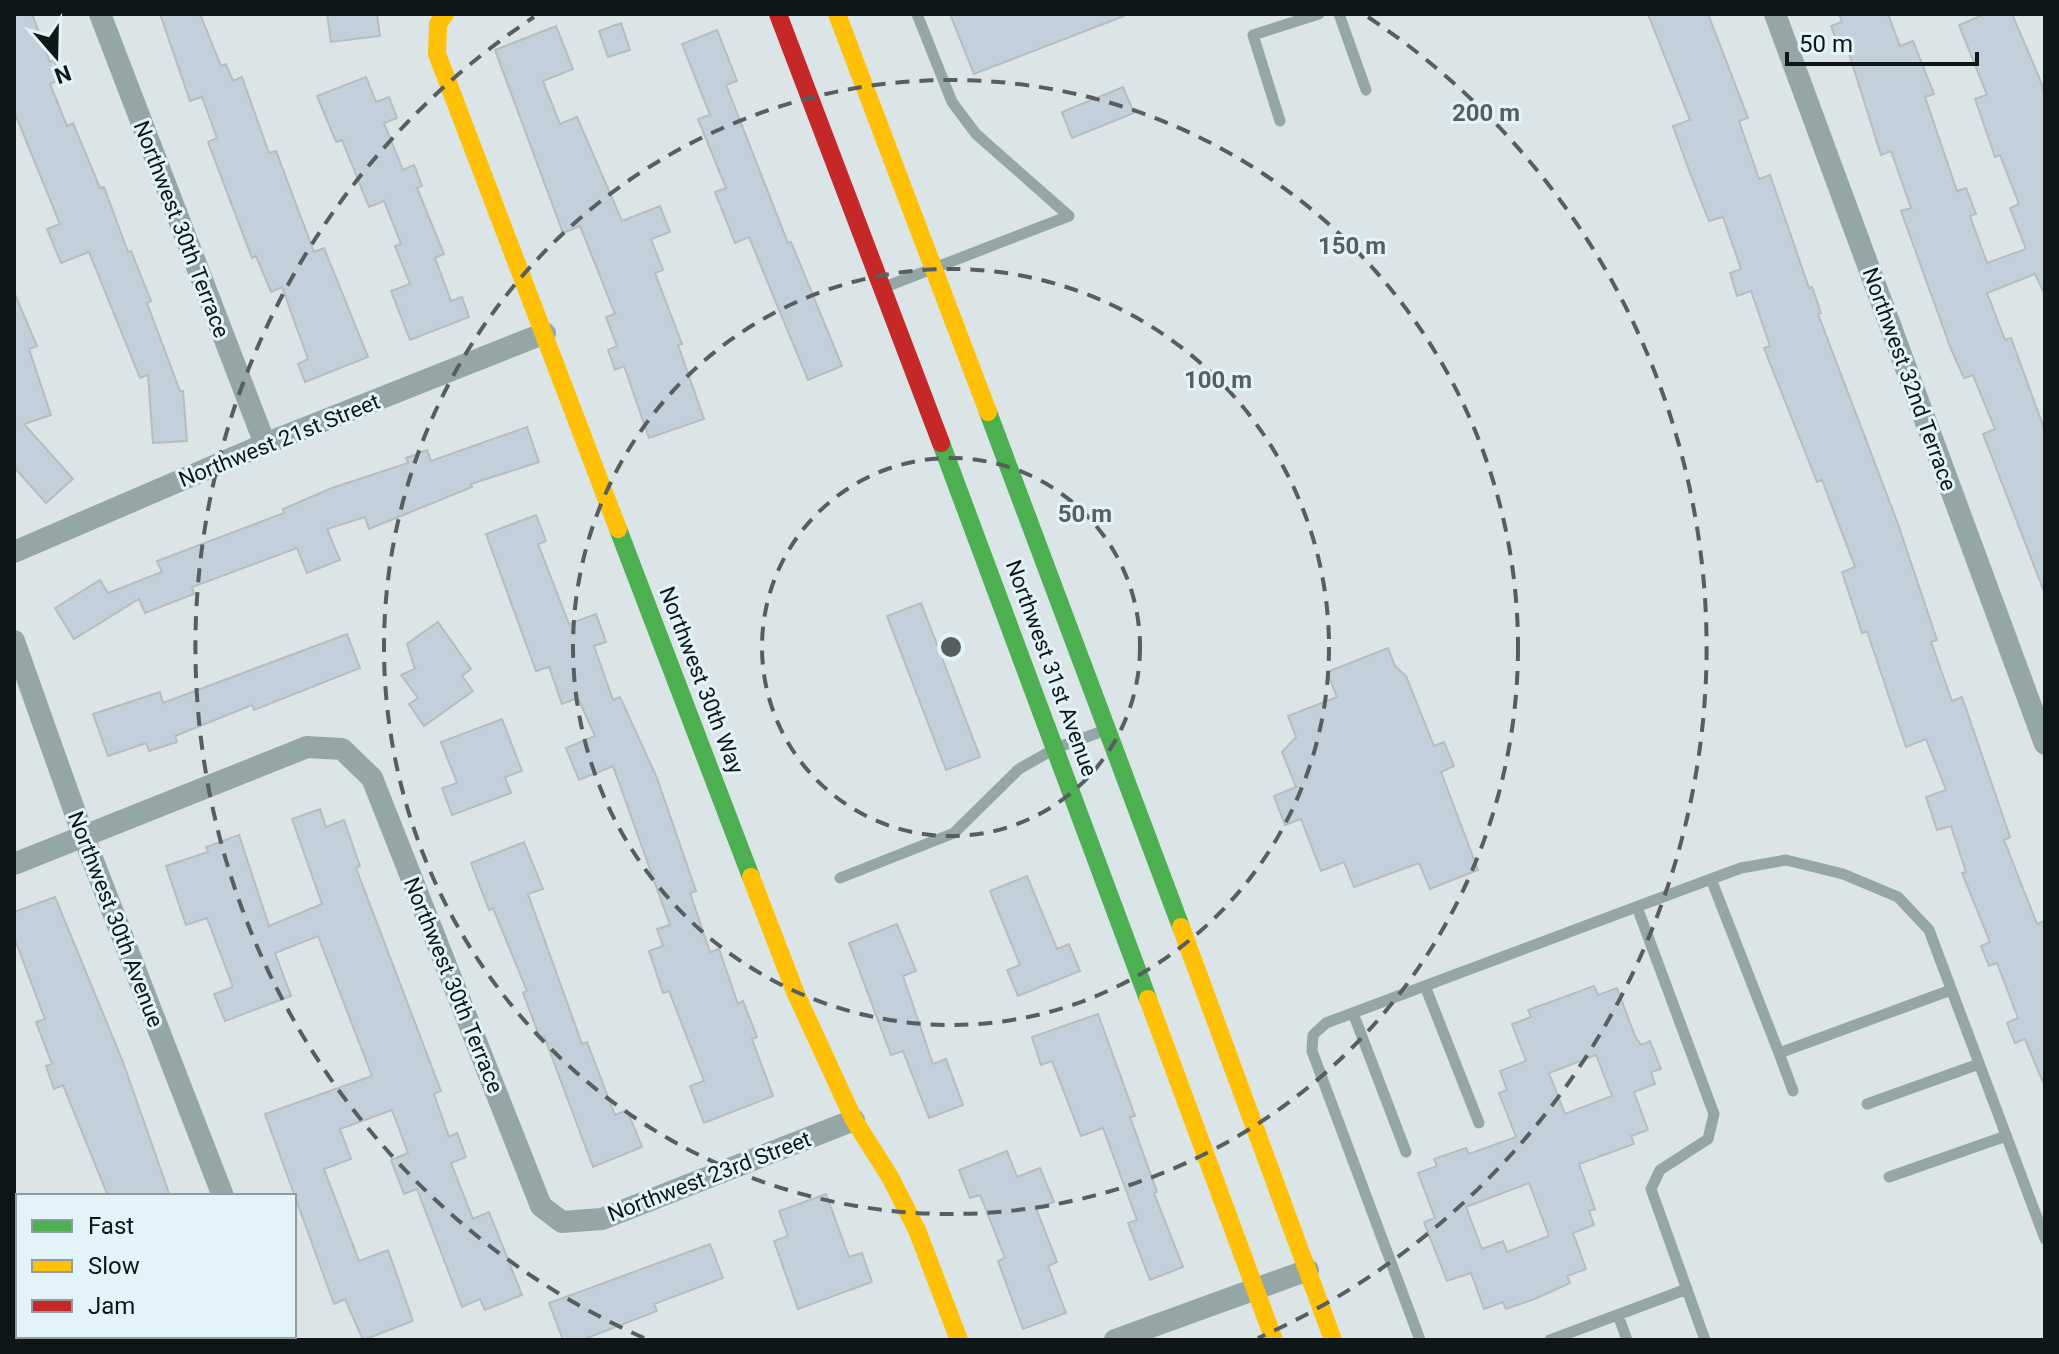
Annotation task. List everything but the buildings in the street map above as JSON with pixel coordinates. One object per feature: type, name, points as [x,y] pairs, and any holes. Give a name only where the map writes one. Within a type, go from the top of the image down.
[{"type":"main road","name":"Northwest 31st Avenue","points":[[778,14],[884,288],[1274,1340]]},
{"type":"main road","name":"Northwest 31st Avenue","points":[[837,14],[1108,729],[1333,1340]]},
{"type":"main road","name":"Northwest 30th Way","points":[[442,19],[437,54],[796,994],[854,1120],[890,1177],[917,1230],[959,1340]]},
{"type":"street","name":"Northwest 30th Terrace","points":[[100,14],[265,444]]},
{"type":"street","name":"Northwest 32nd Terrace","points":[[1775,14],[2045,744]]},
{"type":"street","name":"Northwest 21st Street","points":[[14,552],[265,444],[545,333]]},
{"type":"street","name":"Northwest 30th Avenue","points":[[14,641],[83,835],[222,1194]]},
{"type":"street","name":"Northwest 30th Terrace","points":[[83,835],[307,747],[342,749],[372,778],[541,1206],[562,1222]]},
{"type":"street","points":[[14,864],[83,835]]},
{"type":"street","name":"Northwest 23rd Street","points":[[562,1222],[602,1219],[854,1120]]},
{"type":"street","points":[[1115,1340],[1308,1270]]},
{"type":"lane","points":[[884,288],[1069,216],[976,134],[952,102],[917,14]]},
{"type":"lane","points":[[1280,121],[1253,35],[1319,14]]},
{"type":"lane","points":[[1339,14],[1366,90]]},
{"type":"lane","points":[[840,878],[954,833],[1019,769],[1056,748],[1108,729]]},
{"type":"lane","points":[[1420,1340],[1312,1051],[1313,1035],[1326,1023],[1711,879],[1741,868],[1786,860],[1843,874],[1898,897],[1929,930],[2045,1239]]},
{"type":"lane","points":[[1711,879],[1793,1091]]},
{"type":"lane","points":[[1637,907],[1714,1114],[1708,1139],[1660,1170],[1651,1189],[1705,1340]]},
{"type":"lane","points":[[1425,986],[1479,1123]]},
{"type":"lane","points":[[1779,1053],[1951,990]]},
{"type":"lane","points":[[1353,1013],[1406,1152]]},
{"type":"lane","points":[[1867,1104],[1979,1064]]},
{"type":"lane","points":[[1889,1177],[2006,1136]]},
{"type":"lane","points":[[1557,1339],[1687,1289]]},
{"type":"lane","points":[[1618,1315],[1627,1340]]},
{"type":"traffic: fast","points":[[988,412],[1181,927]]},
{"type":"traffic: fast","points":[[941,443],[1148,999]]},
{"type":"traffic: fast","points":[[618,529],[751,877]]},
{"type":"traffic: slow","points":[[445,14],[438,24],[437,54],[618,529]]},
{"type":"traffic: slow","points":[[837,14],[988,412]]},
{"type":"traffic: slow","points":[[751,877],[796,994],[854,1120],[890,1177],[917,1230],[959,1340]]},
{"type":"traffic: slow","points":[[1181,927],[1333,1340]]},
{"type":"traffic: slow","points":[[1148,999],[1274,1340]]},
{"type":"traffic: jam","points":[[778,14],[941,443]]}]
